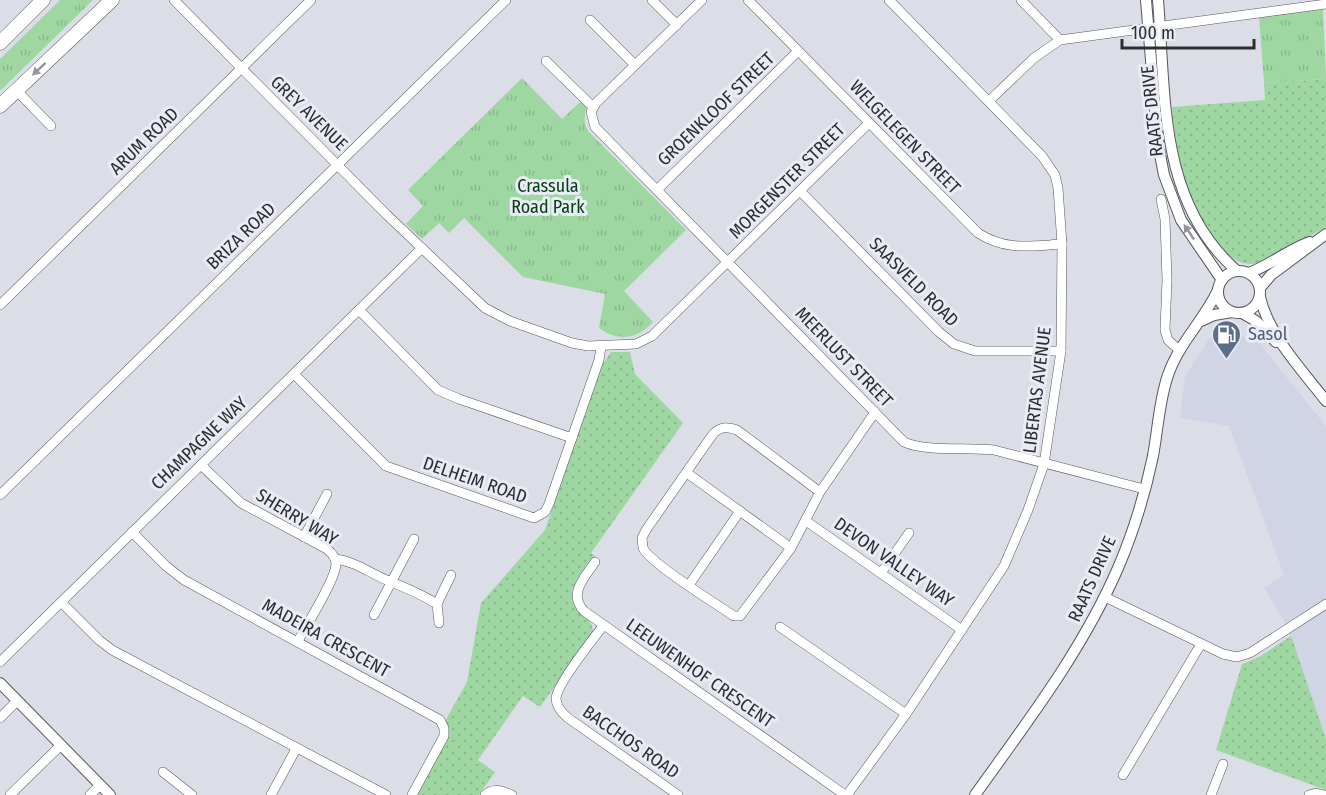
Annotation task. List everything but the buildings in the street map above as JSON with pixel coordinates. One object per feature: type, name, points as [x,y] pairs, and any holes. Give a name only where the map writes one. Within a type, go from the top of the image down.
[{"type":"main road","points":[[0,43],[43,0]]},
{"type":"main road","points":[[0,106],[112,0]]},
{"type":"street","name":"GREY AVENUE","points":[[174,0],[478,303],[491,313],[573,343],[601,347]]},
{"type":"street","name":"ARUM ROAD","points":[[0,305],[311,0]]},
{"type":"street","name":"BRIZA ROAD","points":[[0,495],[506,0]]},
{"type":"street","points":[[652,0],[677,25]]},
{"type":"street","points":[[592,112],[635,65],[702,0]]},
{"type":"street","name":"WELGELEGEN STREET","points":[[748,0],[969,226],[984,237],[1003,245],[1015,247],[1062,244]]},
{"type":"street","name":"LIBERTAS AVENUE","points":[[846,795],[906,714],[1004,566],[1028,510],[1044,464],[1061,351],[1062,244],[1055,175],[1042,156],[889,0]]},
{"type":"street","points":[[1021,0],[1060,40]]},
{"type":"street","name":"RAATS DRIVE","points":[[975,795],[1074,655],[1105,597],[1125,550],[1144,489],[1153,456],[1165,385],[1179,350],[1201,321],[1220,285],[1181,220],[1167,187],[1158,144],[1146,0]]},
{"type":"street","name":"RAATS DRIVE","points":[[1158,0],[1168,126],[1176,175],[1189,208],[1201,230],[1221,257],[1237,271]]},
{"type":"street","points":[[989,101],[1034,58],[1060,40],[1324,2]]},
{"type":"street","points":[[590,20],[635,65]]},
{"type":"street","name":"GROENKLOOF STREET","points":[[657,190],[798,51]]},
{"type":"street","name":"MEERLUST STREET","points":[[546,61],[592,112],[595,127],[898,437],[918,447],[994,450],[1144,489]]},
{"type":"street","points":[[16,90],[51,126]]},
{"type":"street","name":"MORGENSTER STREET","points":[[601,347],[636,344],[652,336],[869,123]]},
{"type":"street","name":"SAASVELD ROAD","points":[[801,192],[939,332],[954,344],[975,351],[1061,351]]},
{"type":"street","points":[[1161,198],[1166,219],[1165,330],[1168,340],[1179,350]]},
{"type":"street","points":[[1201,321],[1214,315],[1252,309],[1271,275],[1326,234]]},
{"type":"street","points":[[1248,273],[1296,247],[1314,241]]},
{"type":"street","name":"CHAMPAGNE WAY","points":[[0,662],[422,248]]},
{"type":"street","points":[[1293,359],[1256,321],[1222,304],[1220,285],[1227,275],[1237,271],[1248,273],[1257,280],[1269,322],[1293,359],[1326,401]]},
{"type":"street","points":[[359,310],[438,390],[572,438]]},
{"type":"street","name":"DELHEIM ROAD","points":[[294,374],[386,466],[534,518],[545,512],[599,360],[601,347]]},
{"type":"street","points":[[820,492],[737,430],[722,428],[716,431],[646,530],[642,544],[648,556],[734,616],[740,616],[791,548],[820,492],[875,412]]},
{"type":"street","name":"SHERRY WAY","points":[[201,465],[235,499],[327,549],[338,559],[332,576],[298,641]]},
{"type":"street","points":[[687,473],[791,548]]},
{"type":"street","points":[[304,537],[327,494]]},
{"type":"street","points":[[689,585],[740,511]]},
{"type":"street","name":"DEVON VALLEY WAY","points":[[806,521],[962,630]]},
{"type":"street","name":"MADEIRA CRESCENT","points":[[132,531],[175,574],[436,718],[443,724],[445,732],[443,740],[412,795]]},
{"type":"street","points":[[881,573],[909,533]]},
{"type":"street","points":[[374,615],[414,539]]},
{"type":"street","points":[[338,559],[410,588],[437,604]]},
{"type":"street","name":"LEEUWENHOF CRESCENT","points":[[595,562],[577,590],[577,601],[584,611],[846,795]]},
{"type":"street","points":[[439,623],[437,604],[451,575]]},
{"type":"street","points":[[1105,597],[1228,656],[1246,655],[1326,604]]},
{"type":"street","points":[[61,602],[108,647],[386,795]]},
{"type":"street","name":"BACCHOS ROAD","points":[[603,626],[562,683],[557,694],[557,704],[568,718],[678,795]]},
{"type":"street","points":[[780,627],[906,714]]},
{"type":"street","points":[[1124,775],[1201,644]]},
{"type":"street","points":[[0,683],[110,795]]},
{"type":"street","points":[[0,718],[17,701]]},
{"type":"street","points":[[10,795],[61,745]]},
{"type":"street","points":[[271,795],[296,749]]},
{"type":"street","points":[[1211,795],[1222,764]]},
{"type":"street","points":[[163,772],[192,795]]},
{"type":"street","points":[[90,795],[100,785]]},
{"type":"street","points":[[485,795],[488,792],[501,790],[512,795]]},
{"type":"street","points":[[1309,795],[1316,793],[1324,795]]},
{"type":"shaded area","points":[[1216,333],[1256,339],[1326,426],[1326,739],[1286,624],[1264,588],[1284,575],[1229,426],[1180,418],[1185,376],[1209,339]]},
{"type":"green space","points":[[60,0],[93,0],[0,91],[0,59]]},
{"type":"green space","points":[[1323,9],[1326,79],[1264,83],[1259,17]]},
{"type":"green space","name":"Crassula Road Park","points":[[522,78],[562,119],[581,101],[586,107],[585,122],[588,131],[686,230],[624,291],[653,322],[641,332],[628,337],[620,337],[599,328],[605,294],[523,277],[464,218],[449,233],[439,223],[422,239],[406,224],[423,206],[408,190]]},
{"type":"green space","points":[[1326,79],[1326,227],[1260,263],[1246,264],[1235,260],[1215,241],[1190,194],[1176,143],[1172,107],[1265,100],[1264,83]]},
{"type":"green space","points":[[611,352],[630,352],[635,374],[683,423],[591,553],[595,556],[573,589],[574,604],[591,622],[592,635],[540,707],[523,696],[478,760],[495,772],[479,795],[417,795],[447,740],[449,730],[445,721],[467,682],[481,603],[545,530],[602,365]]},
{"type":"green space","points":[[1291,636],[1326,739],[1326,790],[1216,750],[1242,664],[1259,657]]},
{"type":"place","name":"Sasol","points":[[1227,360]]}]
